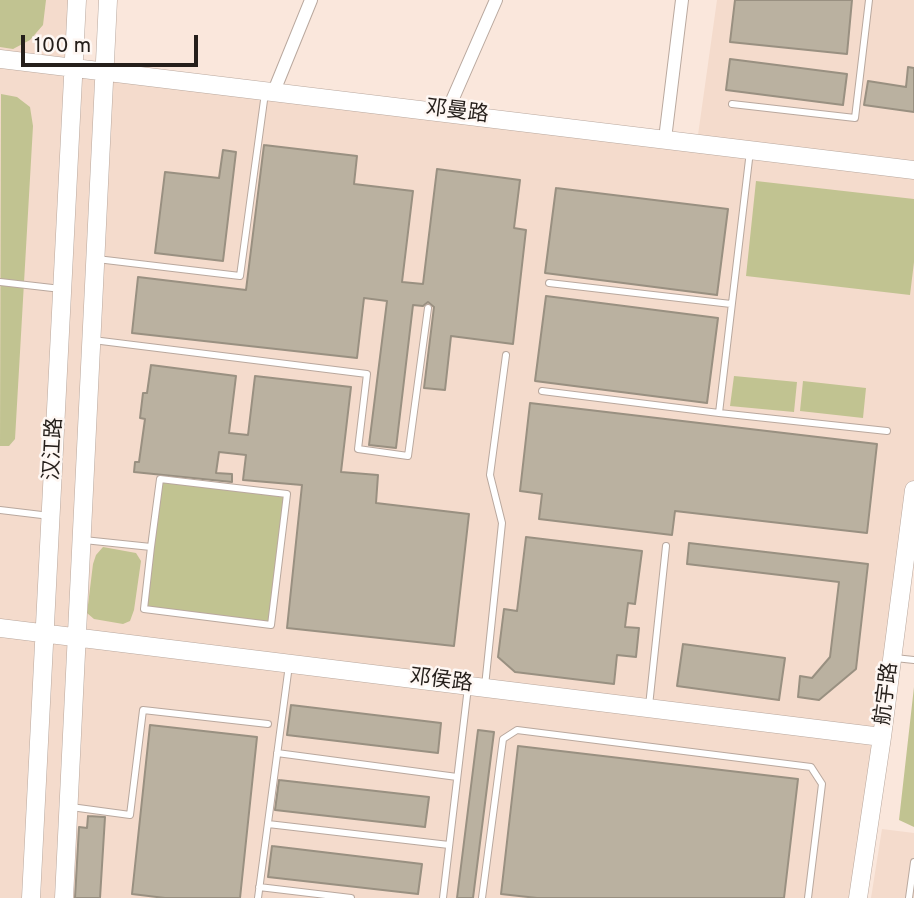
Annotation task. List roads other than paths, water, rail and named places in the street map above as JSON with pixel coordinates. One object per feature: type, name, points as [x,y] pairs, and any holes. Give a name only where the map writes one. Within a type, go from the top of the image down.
[{"type":"street","name":"汉江路","points":[[31,898],[77,0]]},
{"type":"street","name":"汉江路","points":[[64,898],[108,0]]},
{"type":"street","points":[[270,90],[311,0]]},
{"type":"street","points":[[447,112],[496,0]]},
{"type":"street","points":[[665,139],[682,0]]},
{"type":"street","name":"邓曼路","points":[[0,59],[914,170]]},
{"type":"street","name":"航宇路","points":[[858,898],[914,489]]},
{"type":"street","name":"邓侯路","points":[[0,628],[882,737]]},
{"type":"lane","points":[[732,104],[855,118],[869,0]]},
{"type":"lane","points":[[95,259],[240,276],[270,90]]},
{"type":"lane","points":[[719,413],[750,149]]},
{"type":"lane","points":[[0,282],[63,289]]},
{"type":"lane","points":[[550,283],[732,304]]},
{"type":"lane","points":[[91,340],[367,374],[358,449],[408,456],[428,308]]},
{"type":"lane","points":[[443,898],[457,777],[477,687],[502,523],[489,475],[506,355]]},
{"type":"lane","points":[[542,391],[887,431]]},
{"type":"lane","points":[[160,479],[286,495],[271,625],[144,609],[151,547],[160,479]]},
{"type":"lane","points":[[0,510],[51,516]]},
{"type":"lane","points":[[82,539],[151,547]]},
{"type":"lane","points":[[649,708],[666,546]]},
{"type":"lane","points":[[892,658],[914,660]]},
{"type":"lane","points":[[258,898],[289,663]]},
{"type":"lane","points":[[69,807],[130,815],[143,710],[268,724]]},
{"type":"lane","points":[[482,898],[503,739],[517,730],[811,767],[822,785],[808,898]]},
{"type":"lane","points":[[277,753],[457,777]]},
{"type":"lane","points":[[268,824],[449,845]]},
{"type":"lane","points":[[909,898],[914,862]]},
{"type":"lane","points":[[259,887],[351,898]]}]
